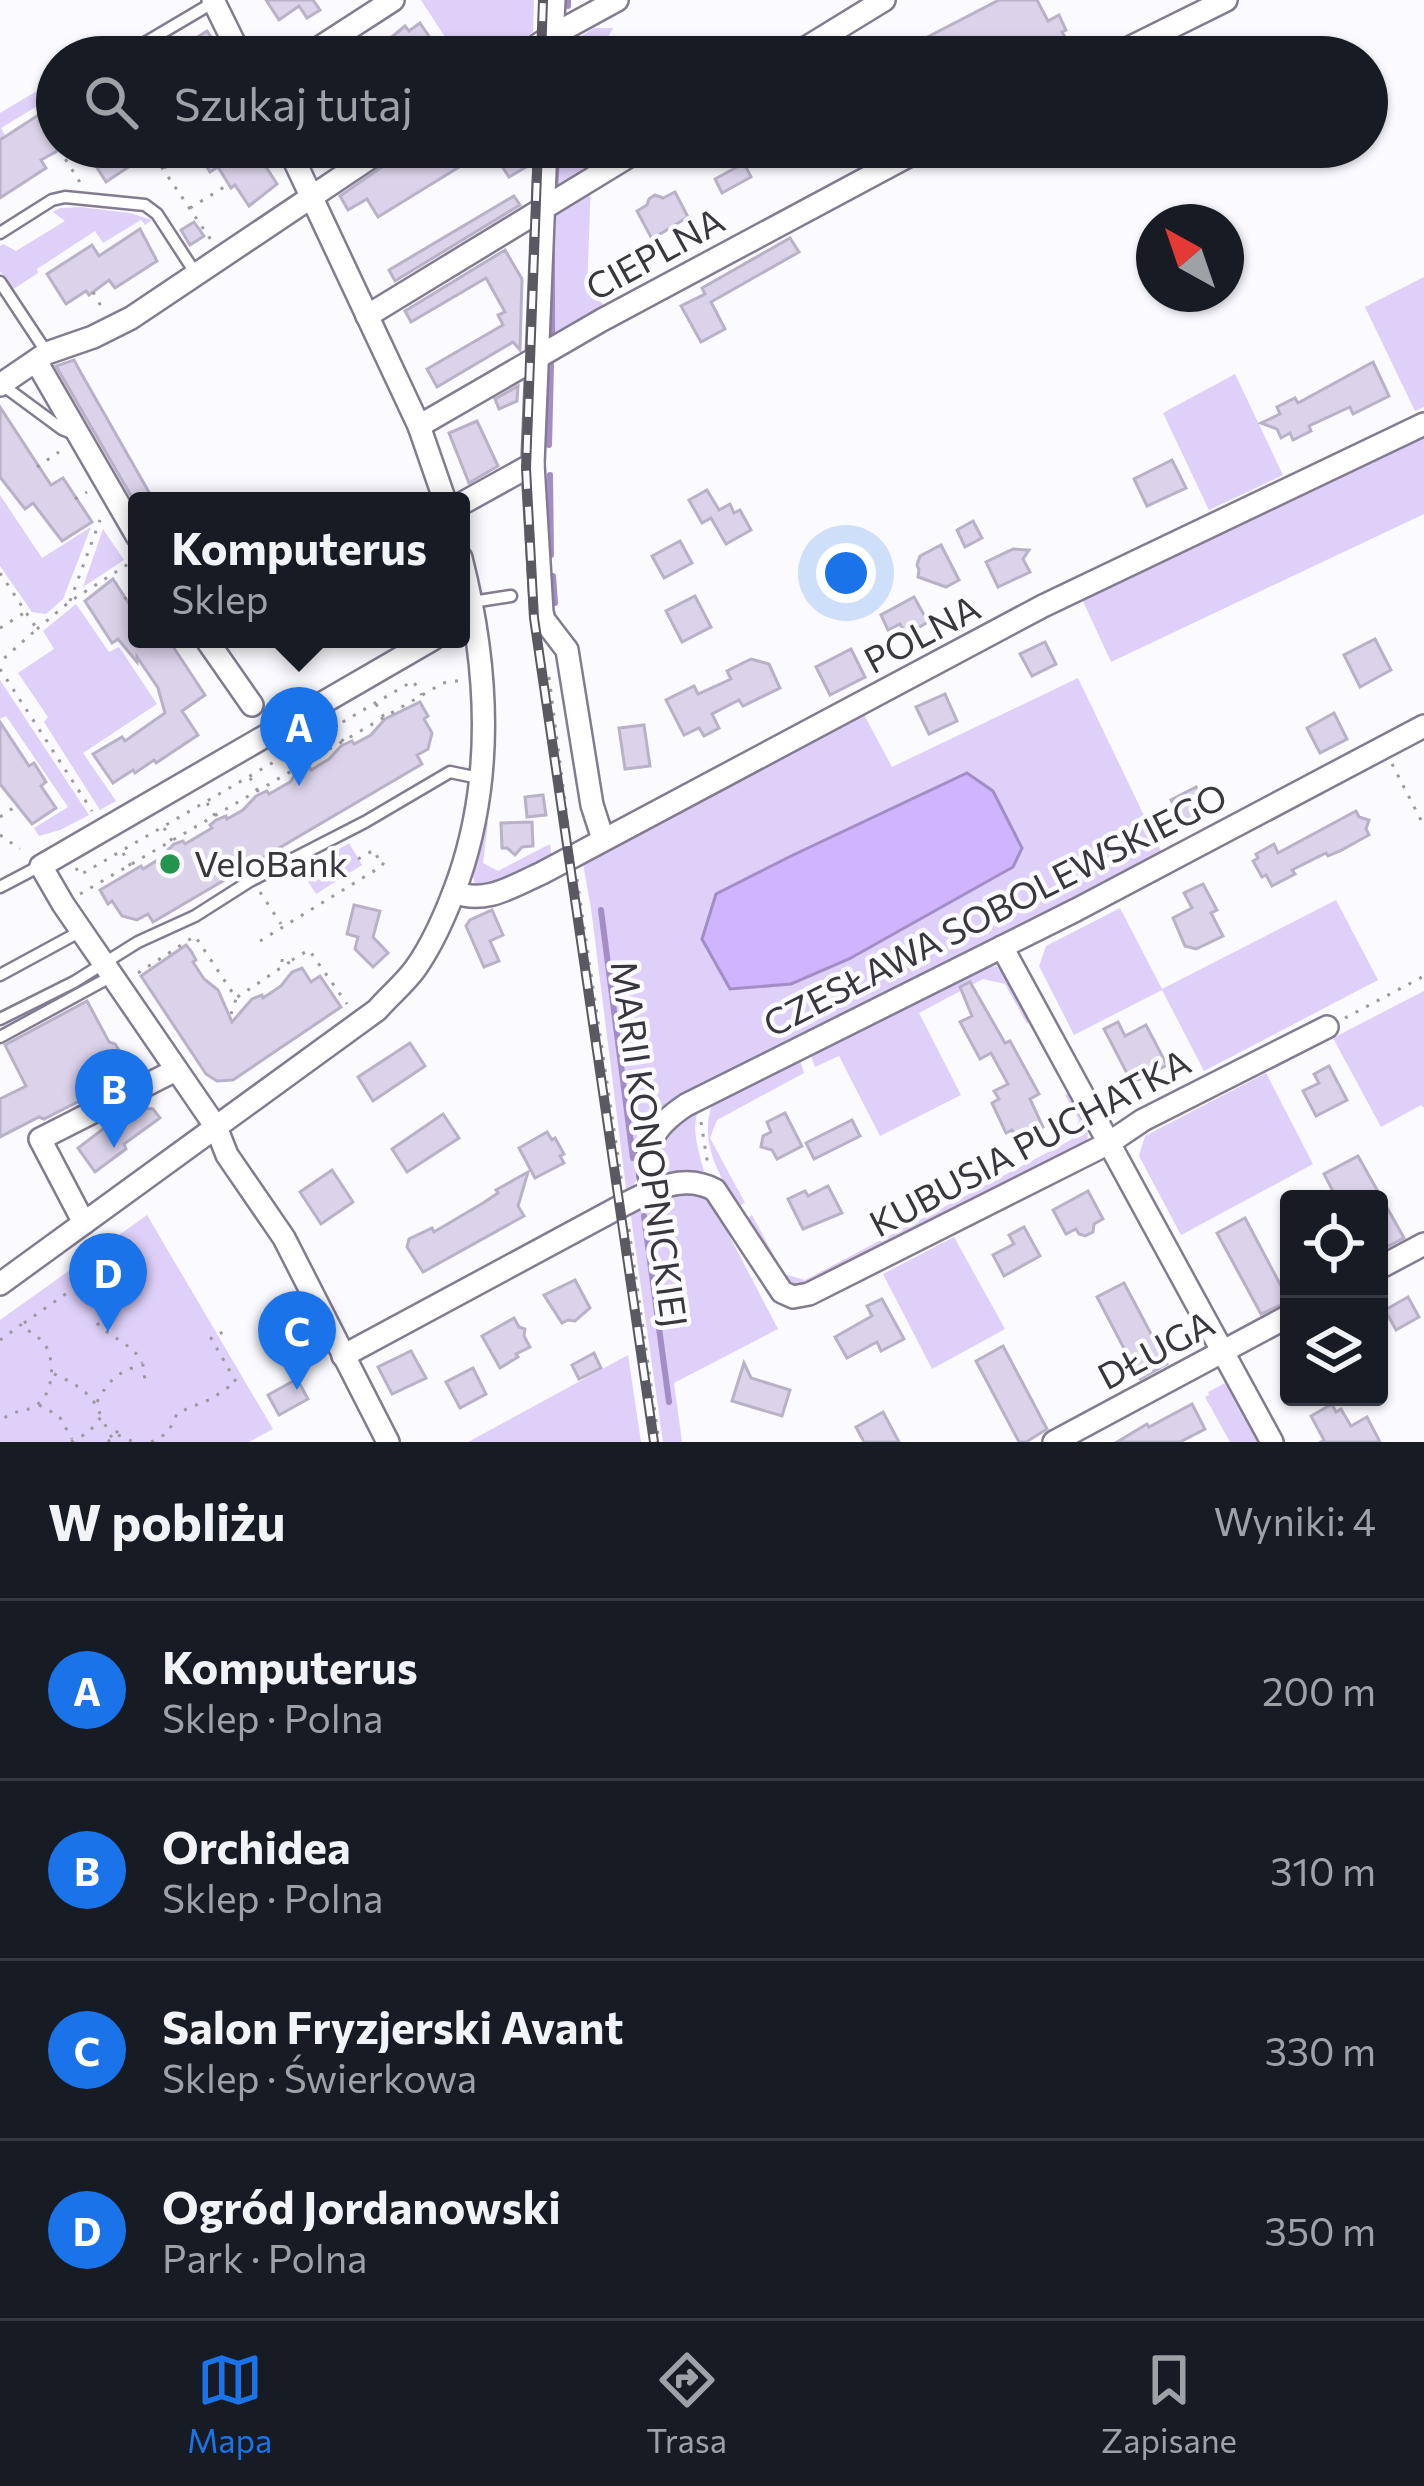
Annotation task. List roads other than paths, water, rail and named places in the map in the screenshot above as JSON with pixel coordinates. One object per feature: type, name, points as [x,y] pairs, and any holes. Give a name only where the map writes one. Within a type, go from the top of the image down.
[{"type":"street","points":[[337,36],[393,0]]},
{"type":"street","points":[[552,36],[554,0]]},
{"type":"street","points":[[565,36],[617,0]]},
{"type":"street","points":[[825,36],[884,0]]},
{"type":"street","points":[[1153,36],[1226,0]]},
{"type":"street","points":[[213,1],[230,36]]},
{"type":"street","points":[[299,168],[419,426],[443,492]]},
{"type":"street","points":[[1,384],[42,357],[131,318],[354,168]]},
{"type":"street","points":[[544,168],[536,360],[543,459],[542,612],[567,650],[592,805],[603,839]]},
{"type":"street","points":[[368,316],[610,168]]},
{"type":"street","name":"CIEPLNA","points":[[419,426],[602,320],[886,168]]},
{"type":"street","points":[[42,357],[78,434],[128,520]]},
{"type":"street","name":"POLNA","points":[[454,892],[481,898],[499,893],[1043,606],[1424,424]]},
{"type":"street","points":[[470,499],[543,459]]},
{"type":"street","points":[[470,594],[470,618]]},
{"type":"street","points":[[0,1284],[377,1010],[415,969],[447,914],[483,779],[484,710],[470,644]]},
{"type":"street","points":[[212,648],[251,705]]},
{"type":"street","points":[[388,1442],[284,1238],[115,972],[81,931],[41,866],[417,648]]},
{"type":"street","name":"CZESŁAWA SOBOLEWSKIEGO","points":[[652,1190],[648,1147],[656,1129],[686,1105],[1002,947],[1424,726]]},
{"type":"street","points":[[1002,947],[1272,1442]]},
{"type":"street","name":"KUBUSIA PUCHATKA","points":[[652,1190],[680,1182],[706,1185],[724,1201],[782,1292],[793,1297],[809,1294],[1327,1027]]},
{"type":"street","points":[[83,1223],[40,1139],[176,1070]]},
{"type":"street","points":[[343,1356],[652,1190]]},
{"type":"street","points":[[1388,1263],[1424,1244]]},
{"type":"street","name":"DŁUGA","points":[[1054,1442],[1280,1321]]},
{"type":"lane","points":[[156,36],[213,1]]},
{"type":"lane","points":[[0,233],[65,196],[145,205],[196,274]]},
{"type":"lane","points":[[0,282],[42,357]]},
{"type":"lane","points":[[1,384],[62,429],[78,434]]},
{"type":"lane","points":[[472,602],[511,596]]},
{"type":"lane","points":[[0,1036],[115,972],[138,942],[195,916],[450,772],[483,779]]},
{"type":"lane","points":[[0,887],[41,866]]},
{"type":"lane","points":[[0,975],[81,931]]},
{"type":"lane","points":[[0,1019],[74,982],[115,972]]},
{"type":"waterway","points":[[568,0],[568,6]]},
{"type":"waterway","points":[[555,187],[556,168]]},
{"type":"waterway","points":[[552,247],[552,339]]},
{"type":"waterway","points":[[549,445],[551,365]]},
{"type":"waterway","points":[[550,475],[551,555]]},
{"type":"waterway","points":[[553,576],[555,603]]},
{"type":"waterway","points":[[601,910],[633,1158]]},
{"type":"waterway","points":[[644,1216],[669,1402]]},
{"type":"railway","points":[[542,36],[543,0]]},
{"type":"railway","points":[[537,168],[526,468],[534,618],[654,1442]]},
{"type":"place","name":"Komputerus","points":[[299,786]]},
{"type":"place","name":"VeloBank","points":[[170,864]]},
{"type":"place","name":"Orchidea","points":[[114,1148]]},
{"type":"place","name":"Ogród Jordanowski","points":[[108,1332]]},
{"type":"place","name":"Salon Fryzjerski Avant","points":[[297,1390]]}]
